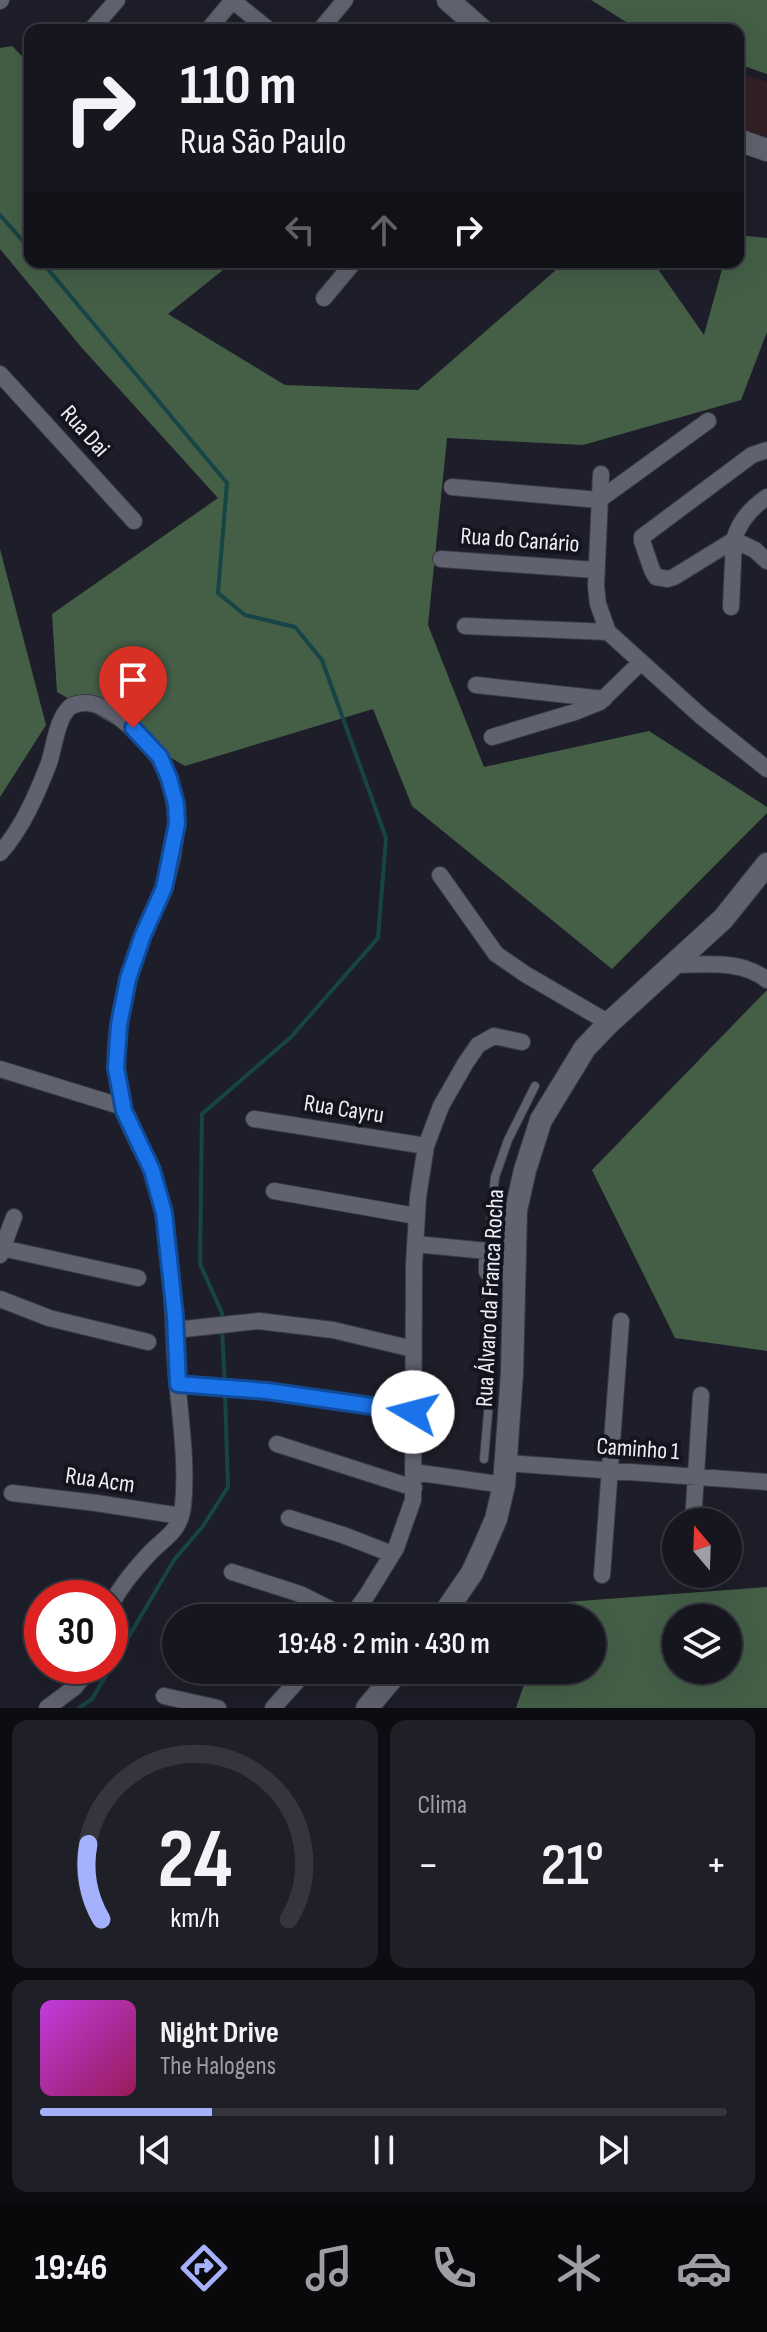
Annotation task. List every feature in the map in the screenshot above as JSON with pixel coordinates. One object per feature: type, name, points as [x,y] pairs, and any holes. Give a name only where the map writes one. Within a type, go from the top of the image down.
[{"type":"main road","points":[[448,0],[475,24]]},
{"type":"main road","points":[[744,142],[767,150]]},
{"type":"main road","name":"Rua Álvaro da Franca Rocha","points":[[451,1604],[472,1573],[483,1549],[496,1519],[504,1485],[495,1461],[512,1373],[516,1210],[541,1120],[585,1048],[723,919],[767,864]]},
{"type":"main road","points":[[367,1708],[387,1684]]},
{"type":"street","points":[[96,24],[117,0]]},
{"type":"street","points":[[213,24],[232,0],[262,24]]},
{"type":"street","points":[[325,24],[345,0]]},
{"type":"street","points":[[324,298],[349,268]]},
{"type":"street","name":"Rua Dai","points":[[0,374],[134,521]]},
{"type":"street","points":[[452,487],[599,500],[708,421]]},
{"type":"street","points":[[734,540],[668,579],[656,577],[642,537],[752,455],[767,450]]},
{"type":"street","points":[[601,474],[596,570],[598,604],[608,632],[702,717],[767,769]]},
{"type":"street","points":[[731,607],[734,540],[744,517],[767,497]]},
{"type":"street","points":[[734,540],[755,550],[767,561]]},
{"type":"street","name":"Rua do Canário","points":[[441,559],[596,570]]},
{"type":"street","points":[[465,626],[608,632]]},
{"type":"street","points":[[492,737],[575,712],[604,699],[640,663]]},
{"type":"street","points":[[476,685],[604,699]]},
{"type":"street","points":[[0,853],[32,802],[50,760],[64,714],[71,706],[95,704],[116,716],[133,728],[160,757],[176,804],[177,824],[164,888],[128,979],[119,1025],[116,1068],[123,1107],[158,1189],[168,1246],[184,1480],[181,1516],[172,1534],[145,1558],[128,1582]]},
{"type":"street","points":[[440,875],[496,954],[609,1023]]},
{"type":"street","points":[[673,965],[723,964],[750,970],[767,980]]},
{"type":"street","points":[[360,1604],[400,1540],[414,1480],[416,1216],[426,1146],[441,1106],[478,1045],[494,1036],[522,1042]]},
{"type":"street","points":[[0,1069],[123,1107]]},
{"type":"street","name":"Rua Cayru","points":[[254,1119],[426,1146]]},
{"type":"street","points":[[274,1191],[416,1216]]},
{"type":"street","points":[[14,1217],[1,1251],[138,1278]]},
{"type":"street","points":[[415,1244],[488,1243],[487,1277],[514,1273]]},
{"type":"street","points":[[0,1299],[49,1318],[148,1342]]},
{"type":"street","points":[[175,1330],[259,1321],[333,1330],[413,1349]]},
{"type":"street","points":[[602,1575],[621,1321]]},
{"type":"street","points":[[178,1384],[267,1391],[413,1412]]},
{"type":"street","points":[[694,1508],[701,1395]]},
{"type":"street","points":[[277,1444],[414,1480],[504,1485]]},
{"type":"street","name":"Caminho 1","points":[[495,1461],[767,1482]]},
{"type":"street","name":"Rua Acm","points":[[12,1493],[181,1516]]},
{"type":"street","points":[[289,1518],[392,1554]]},
{"type":"street","points":[[232,1572],[300,1594],[320,1604]]},
{"type":"street","points":[[47,1708],[77,1684]]},
{"type":"street","points":[[273,1708],[294,1684]]},
{"type":"street","points":[[164,1696],[218,1708]]},
{"type":"lane","points":[[488,1243],[495,1177],[508,1140],[535,1086]]},
{"type":"lane","points":[[487,1277],[489,1402],[495,1461]]},
{"type":"shaded area","points":[[744,75],[767,82],[767,136],[744,130]]},
{"type":"green space","points":[[591,0],[767,0],[767,74],[744,66],[744,24],[629,24]]},
{"type":"green space","points":[[12,46],[24,58],[24,268],[226,268],[168,314],[285,385],[418,390],[558,268],[657,268],[704,335],[722,268],[744,268],[744,236],[767,238],[767,332],[741,400],[583,445],[447,438],[428,625],[484,767],[649,731],[767,807],[767,813],[612,969],[412,806],[373,709],[185,766],[57,692],[52,614],[218,498],[82,348],[0,249],[0,48]]},
{"type":"green space","points":[[0,549],[46,725],[0,797]]},
{"type":"green space","points":[[767,990],[767,1351],[675,1338],[592,1170]]},
{"type":"green space","points":[[767,1587],[767,1708],[516,1708],[524,1684],[606,1684],[606,1604],[553,1604]]},
{"type":"waterway","points":[[0,215],[24,242]]},
{"type":"waterway","points":[[47,268],[227,483],[218,593],[245,615],[295,627],[322,660],[386,838],[378,938],[291,1037],[202,1114],[200,1264],[222,1313],[222,1321]]},
{"type":"waterway","points":[[222,1330],[225,1385]]},
{"type":"waterway","points":[[79,1708],[92,1699],[174,1560],[203,1526],[228,1487],[225,1394]]},
{"type":"route","points":[[133,728],[160,757],[176,804],[177,824],[164,888],[128,979],[116,1047],[116,1068],[124,1111],[152,1170],[164,1213],[175,1316],[178,1384],[267,1391],[413,1412]]}]
